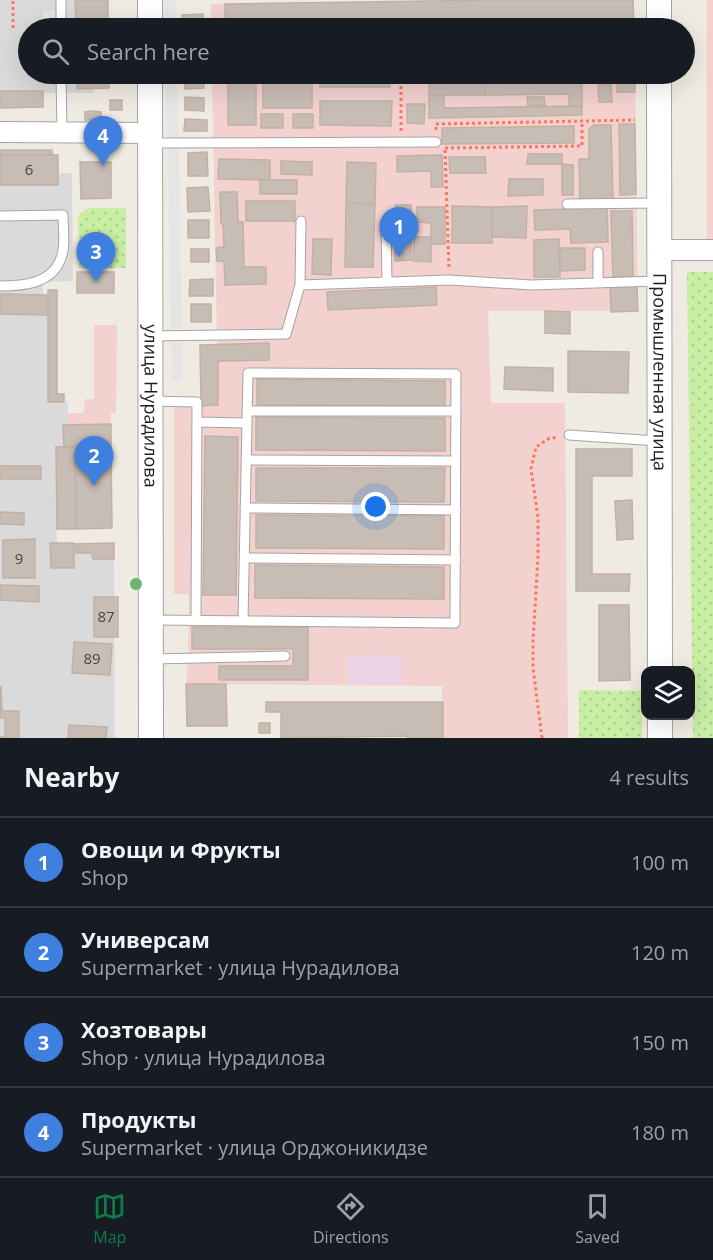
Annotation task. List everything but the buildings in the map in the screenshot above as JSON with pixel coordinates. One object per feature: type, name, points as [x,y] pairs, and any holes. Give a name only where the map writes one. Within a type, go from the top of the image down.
[{"type":"street","points":[[150,0],[150,18]]},
{"type":"street","points":[[659,0],[659,18]]},
{"type":"street","name":"улица Нурадилова","points":[[150,84],[151,738]]},
{"type":"street","name":"Промышленная улица","points":[[659,84],[660,666]]},
{"type":"street","points":[[0,132],[62,132],[150,138]]},
{"type":"street","points":[[661,250],[713,250]]},
{"type":"street","points":[[660,720],[660,738]]},
{"type":"lane","points":[[61,0],[61,18]]},
{"type":"lane","points":[[61,84],[62,132]]},
{"type":"lane","points":[[150,138],[436,142]]},
{"type":"lane","points":[[567,204],[660,203]]},
{"type":"lane","points":[[0,216],[63,215],[63,249],[56,267],[48,276],[37,282],[27,285],[0,286]]},
{"type":"lane","points":[[150,336],[286,334],[300,285],[300,220]]},
{"type":"lane","points":[[386,225],[387,282]]},
{"type":"lane","points":[[598,252],[598,283]]},
{"type":"lane","points":[[300,285],[449,280],[531,285],[661,281]]},
{"type":"lane","points":[[151,620],[196,620],[243,621],[455,623],[456,374],[248,373],[243,621]]},
{"type":"lane","points":[[151,401],[197,402],[196,620]]},
{"type":"lane","points":[[247,411],[456,411]]},
{"type":"lane","points":[[197,422],[247,423]]},
{"type":"lane","points":[[569,435],[661,441]]},
{"type":"lane","points":[[246,460],[456,461]]},
{"type":"lane","points":[[245,508],[456,510]]},
{"type":"lane","points":[[244,558],[456,560]]},
{"type":"lane","points":[[151,660],[285,656]]},
{"type":"path","points":[[13,0],[13,28]]},
{"type":"path","points":[[401,84],[401,142]]},
{"type":"path","points":[[582,121],[582,146],[436,148],[436,124],[582,121],[635,120]]},
{"type":"path","points":[[445,148],[449,280]]},
{"type":"path","points":[[542,738],[533,668],[538,517],[531,469],[537,447],[548,440],[569,435]]},
{"type":"shaded area","points":[[0,0],[92,0],[93,18],[18,18],[18,84],[94,84],[94,93],[0,93]]},
{"type":"shaded area","points":[[164,0],[175,0],[176,18],[165,18]]},
{"type":"shaded area","points":[[633,0],[634,18],[211,18],[211,4]]},
{"type":"shaded area","points":[[707,0],[713,0],[713,240],[707,240]]},
{"type":"shaded area","points":[[43,11],[55,11],[55,18],[43,18]]},
{"type":"shaded area","points":[[166,84],[177,84],[182,329],[171,329]]},
{"type":"shaded area","points":[[212,84],[635,84],[638,311],[488,311],[491,403],[565,403],[568,738],[443,738],[442,686],[186,684],[189,594],[174,594],[174,405],[201,406],[218,361],[268,344],[217,344]]},
{"type":"shaded area","points":[[72,173],[73,281],[43,282],[43,294],[0,294],[0,174]]},
{"type":"shaded area","points":[[0,314],[48,315],[48,402],[68,402],[68,425],[63,426],[64,447],[56,447],[57,543],[114,543],[115,738],[0,738]]},
{"type":"shaded area","points":[[94,325],[117,325],[116,413],[111,413],[111,424],[68,425],[68,413],[84,413],[85,399],[94,399]]},
{"type":"shaded area","points":[[182,342],[182,381],[172,381],[171,343]]},
{"type":"shaded area","points":[[348,655],[402,656],[401,684],[348,684]]},
{"type":"green space","points":[[88,208],[126,208],[126,268],[79,268],[78,216]]},
{"type":"green space","points":[[687,272],[713,272],[713,738],[693,738],[695,666],[692,666]]},
{"type":"green space","points":[[579,690],[641,691],[642,738],[579,738]]},
{"type":"place","name":"Продукты","points":[[103,166]]},
{"type":"place","name":"Овощи и Фрукты","points":[[399,257]]},
{"type":"place","name":"Хозтовары","points":[[96,282]]},
{"type":"place","name":"Универсам","points":[[94,486]]}]
